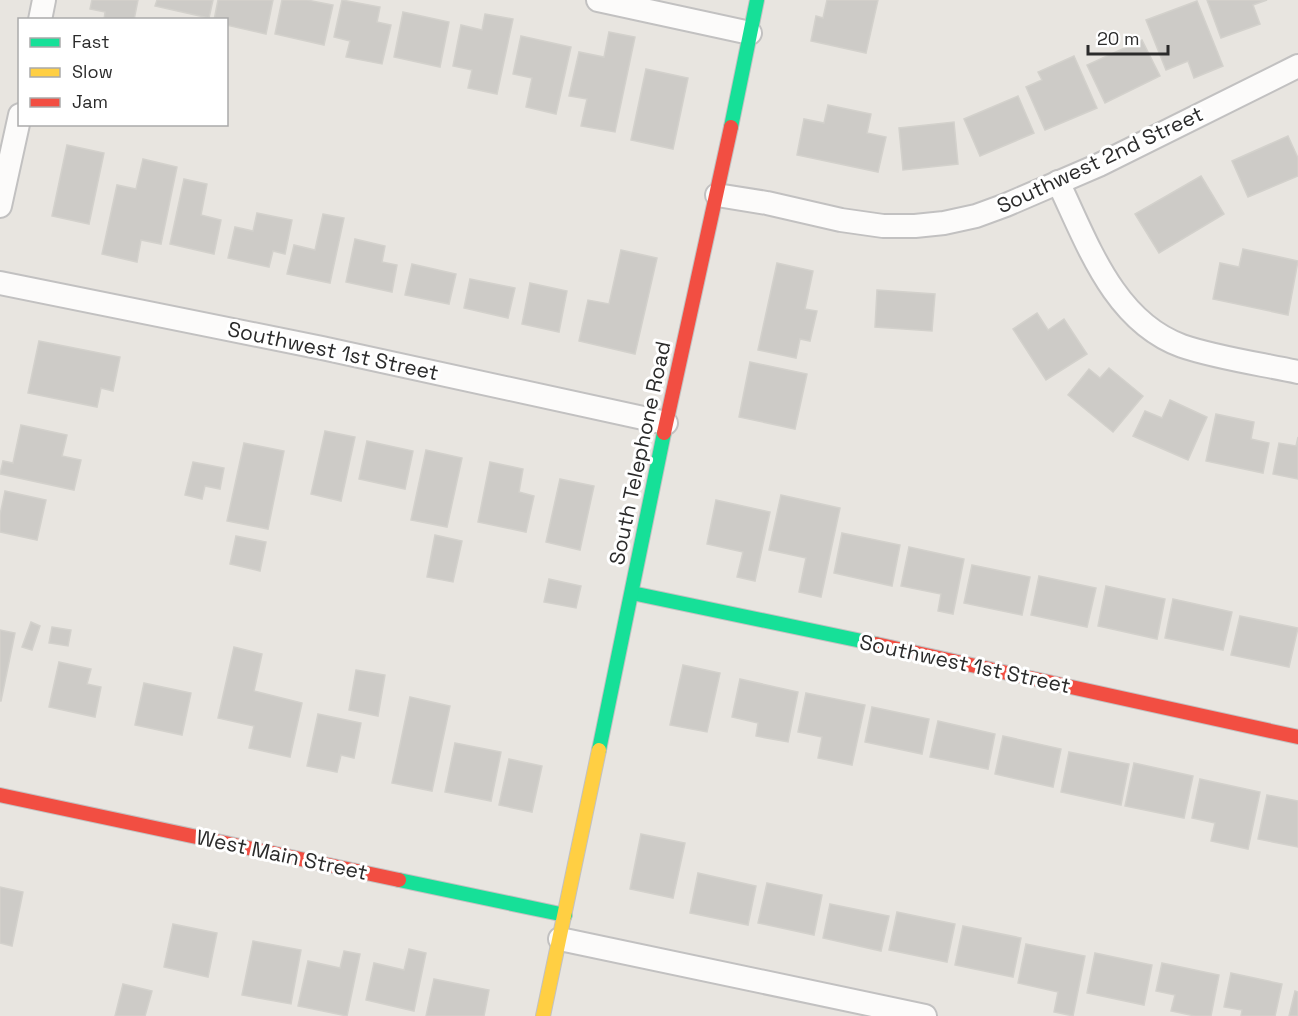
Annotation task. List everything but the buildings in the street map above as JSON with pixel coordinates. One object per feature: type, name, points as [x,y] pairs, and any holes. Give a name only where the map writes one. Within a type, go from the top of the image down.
[{"type":"street","points":[[40,18],[44,0]]},
{"type":"street","points":[[598,0],[750,33]]},
{"type":"street","name":"South Telephone Road","points":[[543,1016],[666,423],[717,195],[757,0]]},
{"type":"street","name":"Southwest 2nd Street","points":[[717,195],[767,203],[841,220],[883,226],[944,224],[1006,205],[1100,165],[1298,66]]},
{"type":"street","points":[[0,207],[18,124]]},
{"type":"street","points":[[1058,182],[1100,270],[1124,305],[1154,332],[1181,345],[1298,372]]},
{"type":"street","name":"Southwest 1st Street","points":[[0,283],[322,348],[666,423]]},
{"type":"street","name":"Southwest 1st Street","points":[[632,593],[1298,737]]},
{"type":"street","name":"West Main Street","points":[[0,795],[565,915]]},
{"type":"street","points":[[560,939],[925,1016]]},
{"type":"traffic: fast","points":[[731,127],[757,0]]},
{"type":"traffic: fast","points":[[599,750],[664,433]]},
{"type":"traffic: fast","points":[[632,593],[876,644]]},
{"type":"traffic: fast","points":[[399,880],[565,915]]},
{"type":"traffic: slow","points":[[543,1016],[599,750]]},
{"type":"traffic: jam","points":[[664,433],[731,127]]},
{"type":"traffic: jam","points":[[876,644],[1298,737]]},
{"type":"traffic: jam","points":[[0,795],[399,880]]}]
